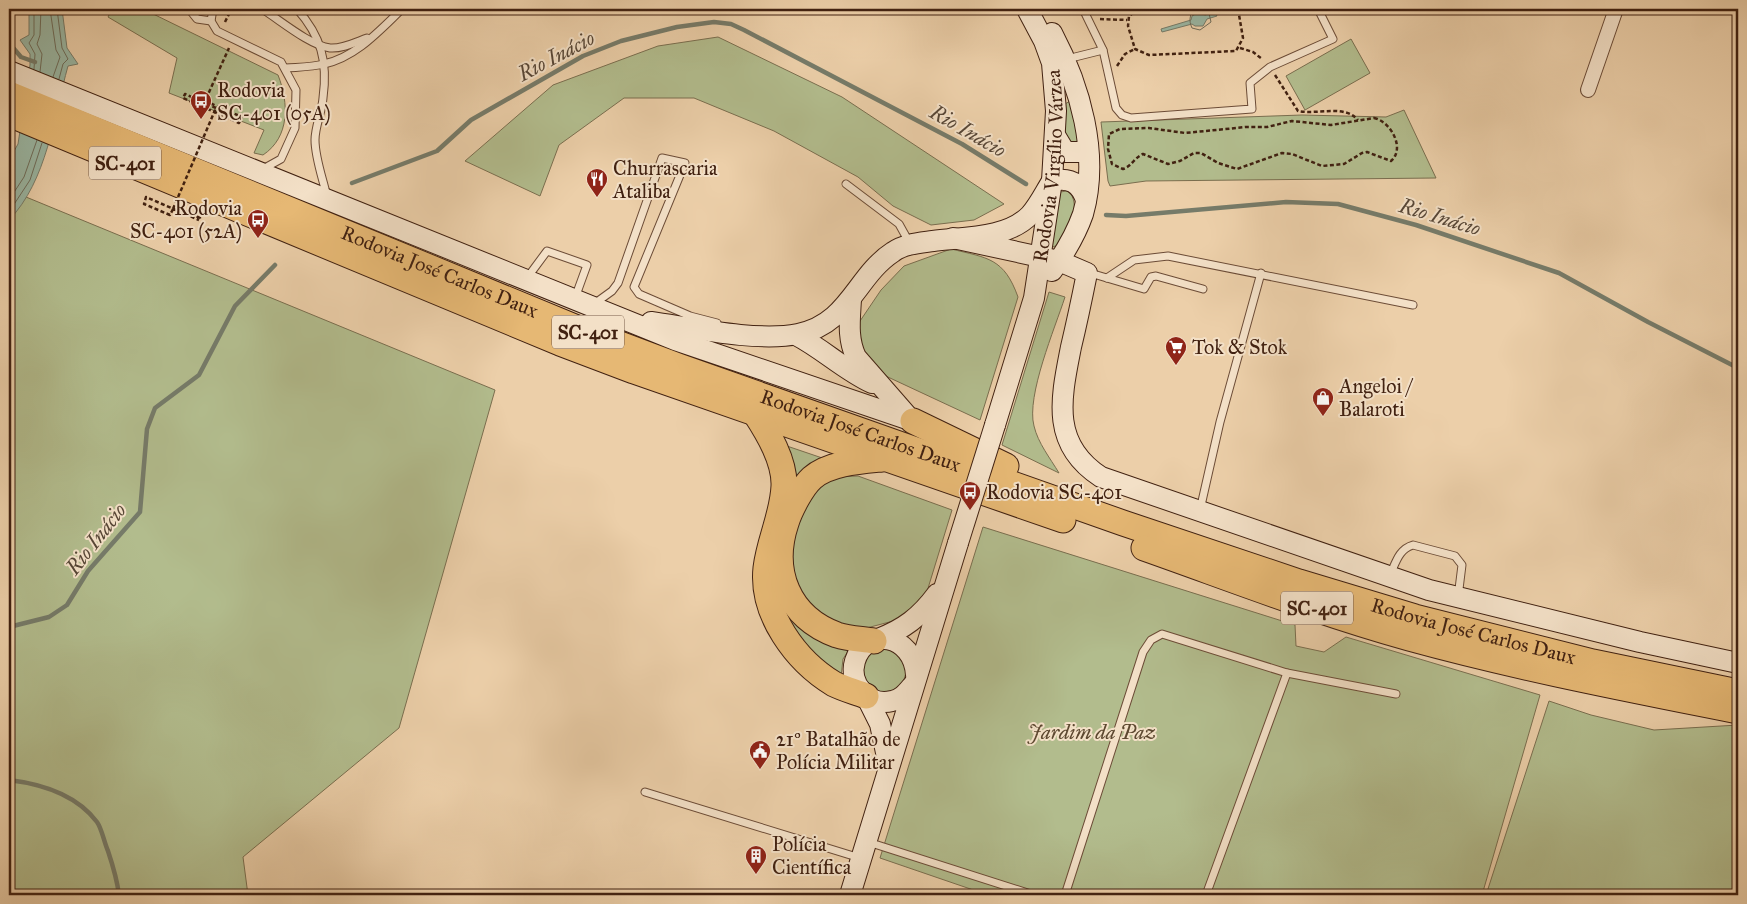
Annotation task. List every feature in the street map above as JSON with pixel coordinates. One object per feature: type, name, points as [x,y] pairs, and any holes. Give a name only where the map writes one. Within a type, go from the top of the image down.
[{"type":"highway","name":"Rodovia José Carlos Daux","points":[[12,94],[577,328],[678,366],[1123,523],[1299,582],[1415,617],[1594,662],[1738,692]]},
{"type":"highway","name":"Rodovia José Carlos Daux","points":[[64,115],[560,343],[634,371],[1340,616],[1401,635],[1551,673],[1738,711]]},
{"type":"highway","points":[[755,413],[765,428],[781,466],[784,487],[766,569],[766,591],[773,615],[785,637],[810,666],[835,685],[866,696]]},
{"type":"highway","points":[[913,421],[1123,523]]},
{"type":"highway","points":[[874,641],[838,635],[827,630],[799,609],[785,588],[781,576],[780,560],[782,536],[790,510],[812,478],[842,465],[884,458]]},
{"type":"main road","name":"Rodovia Virgílio Várzea","points":[[1027,9],[1044,41],[1052,63],[1056,137],[1052,180],[1050,259]]},
{"type":"main road","name":"Rodovia Virgílio Várzea","points":[[850,895],[1035,289],[1050,259],[1073,237],[1086,200],[1090,166],[1080,104],[1066,59],[1051,31],[1034,9]]},
{"type":"main road","points":[[64,115],[260,171],[328,200],[732,361],[913,421]]},
{"type":"main road","points":[[1056,137],[1064,152],[1081,152],[1088,146]]},
{"type":"main road","points":[[625,319],[758,335],[796,334],[822,326],[833,318],[879,264],[893,251],[910,244],[1002,231],[1017,226],[1030,215],[1052,180],[1069,180],[1077,183],[1086,200]]},
{"type":"main road","points":[[953,238],[1009,252],[1050,259],[1087,273],[1061,406],[1065,433],[1072,448],[1088,469],[1101,477],[1389,578],[1640,642],[1738,663]]},
{"type":"main road","points":[[1009,252],[1020,259],[1035,289]]},
{"type":"main road","points":[[851,299],[849,330],[851,346],[861,364],[913,421]]},
{"type":"main road","points":[[796,334],[821,349],[846,370],[880,386]]},
{"type":"main road","points":[[888,766],[880,724],[866,696],[855,680],[855,661],[866,645],[916,620],[944,585]]},
{"type":"main road","points":[[866,696],[878,702],[892,701],[904,695],[915,680],[912,654],[905,646],[890,640],[874,641]]},
{"type":"street","points":[[1588,90],[1616,9]]},
{"type":"lane","points":[[189,9],[197,18],[211,21]]},
{"type":"lane","points":[[213,9],[211,21],[219,33],[281,62],[286,68],[296,90],[295,128],[281,159],[260,171]]},
{"type":"lane","points":[[262,9],[329,48],[339,47],[374,36]]},
{"type":"lane","points":[[297,9],[311,24],[320,44],[324,64],[323,98],[315,139],[328,200]]},
{"type":"lane","points":[[286,68],[324,64],[348,56],[374,36],[402,9]]},
{"type":"lane","points":[[1083,9],[1103,50],[1116,108],[1122,115],[1131,118],[1252,109],[1250,83],[1270,68],[1333,39],[1318,9]]},
{"type":"lane","points":[[1066,59],[1103,50]]},
{"type":"lane","points":[[526,279],[547,251],[587,265],[584,302],[606,297],[618,283],[662,158],[685,163],[638,272],[634,283],[636,292],[690,316],[758,335]]},
{"type":"lane","points":[[846,184],[898,224],[910,244]]},
{"type":"lane","points":[[1107,278],[1134,260],[1168,256],[1261,273],[1413,306]]},
{"type":"lane","points":[[1087,273],[1144,289],[1151,277],[1161,276],[1203,289]]},
{"type":"lane","points":[[1200,512],[1220,422],[1261,273]]},
{"type":"lane","points":[[1389,578],[1400,553],[1406,547],[1413,545],[1455,556],[1462,565],[1458,597]]},
{"type":"lane","points":[[1065,895],[1143,652],[1151,640],[1162,634],[1287,673],[1396,694]]},
{"type":"lane","points":[[1206,895],[1287,673]]},
{"type":"lane","points":[[645,792],[1034,895]]},
{"type":"path","points":[[219,33],[229,14],[242,9]]},
{"type":"path","points":[[1135,49],[1128,20],[1129,16],[1138,9]]},
{"type":"path","points":[[1238,9],[1243,35],[1240,48]]},
{"type":"path","points":[[1102,18],[1128,20]]},
{"type":"path","points":[[199,220],[174,209],[146,197],[144,204],[170,215],[174,209],[216,108],[185,94],[183,98],[239,123],[242,117],[205,101],[233,38]]},
{"type":"path","points":[[1119,66],[1125,54],[1135,49],[1149,55],[1232,52],[1240,48],[1253,52],[1270,68],[1298,111],[1307,113],[1341,111],[1352,113],[1358,120]]},
{"type":"path","points":[[1380,119],[1387,126],[1395,137],[1394,158],[1385,160],[1374,154],[1362,153],[1344,164],[1329,166],[1282,152],[1237,169],[1218,163],[1201,153],[1194,153],[1180,161],[1168,164],[1143,154],[1135,158],[1128,168],[1123,169],[1112,164],[1107,140],[1109,134],[1120,129],[1149,128],[1186,133],[1246,127],[1267,127],[1292,121],[1331,125],[1358,120],[1380,119]]},
{"type":"green space","points":[[112,9],[143,9],[278,75],[284,97],[285,119],[283,129],[272,148],[263,155],[254,153],[264,130],[169,93],[177,58],[108,17]]},
{"type":"green space","points":[[718,37],[842,97],[1004,204],[974,220],[931,225],[893,206],[858,177],[774,131],[694,98],[624,98],[559,145],[540,196],[465,161],[553,85],[658,46]]},
{"type":"green space","points":[[1351,39],[1370,73],[1305,110],[1286,76]]},
{"type":"green space","points":[[1070,101],[1080,136],[1075,145],[1064,139],[1065,104]]},
{"type":"green space","points":[[1404,110],[1436,178],[1146,181],[1110,186],[1108,181],[1101,122],[1302,115],[1386,117]]},
{"type":"green space","points":[[9,190],[495,390],[399,728],[243,857],[248,895],[9,895]]},
{"type":"green space","points":[[1067,191],[1072,196],[1074,203],[1072,221],[1064,238],[1053,247],[1050,243],[1060,192]]},
{"type":"green space","points":[[951,249],[985,258],[1000,267],[1013,284],[1018,297],[980,420],[875,371],[860,345],[858,324],[881,290],[904,266]]},
{"type":"green space","points":[[1049,292],[1065,297],[1038,380],[1033,413],[1034,426],[1038,438],[1059,473],[1002,445]]},
{"type":"green space","points":[[778,443],[837,463],[797,477]]},
{"type":"green space","points":[[858,476],[952,510],[925,598],[901,619],[855,631],[809,610],[789,572],[799,511],[815,490],[834,477]]},
{"type":"green space","name":"Jardim da Paz","points":[[983,527],[1295,625],[1296,646],[1324,652],[1346,637],[1540,695],[1482,895],[988,895],[880,858]]},
{"type":"green space","points":[[783,611],[853,644],[843,659],[841,677],[807,651]]},
{"type":"green space","points":[[880,648],[888,648],[900,654],[906,670],[900,686],[888,692],[880,692],[868,686],[862,674],[862,666],[868,654]]},
{"type":"green space","points":[[1549,701],[1591,715],[1654,730],[1738,725],[1738,895],[1486,895]]},
{"type":"water","points":[[29,9],[62,9],[67,48],[78,64],[68,66],[48,147],[41,167],[22,204],[9,220],[9,160],[18,144],[30,65],[30,54],[20,40],[29,35]]},
{"type":"water","points":[[1199,12],[1205,15],[1215,12],[1217,16],[1207,19],[1203,26],[1192,24],[1162,32],[1161,29],[1191,20],[1192,16]]},
{"type":"waterway","name":"Rio Inácio","points":[[352,183],[437,151],[471,120],[583,56],[621,41],[677,27],[714,22],[731,24],[744,30],[962,144],[1026,184]]},
{"type":"waterway","points":[[9,43],[21,57],[35,62]]},
{"type":"waterway","name":"Rio Inácio","points":[[1106,215],[1126,216],[1286,202],[1338,204],[1416,225],[1559,273],[1648,322],[1738,368]]},
{"type":"waterway","name":"Rio Inácio","points":[[9,627],[49,617],[67,605],[88,571],[140,512],[147,429],[155,408],[199,375],[235,306],[275,265]]},
{"type":"waterway","name":"Rio Inácio","points":[[9,780],[34,784],[58,792],[69,797],[89,812],[102,832],[115,873],[119,895]]},
{"type":"place","name":"Rodovia SC-401 (05A)","points":[[201,120]]},
{"type":"place","name":"Churrascaria Ataliba","points":[[597,198]]},
{"type":"place","name":"Rodovia SC-401 (52A)","points":[[258,239]]},
{"type":"place","name":"Tok & Stok","points":[[1176,366]]},
{"type":"place","name":"Angeloi / Balaroti","points":[[1323,417]]},
{"type":"place","name":"Rodovia SC-401","points":[[970,511]]},
{"type":"place","name":"21º Batalhão de Polícia Militar","points":[[760,770]]},
{"type":"place","name":"Polícia Científica","points":[[756,875]]}]
